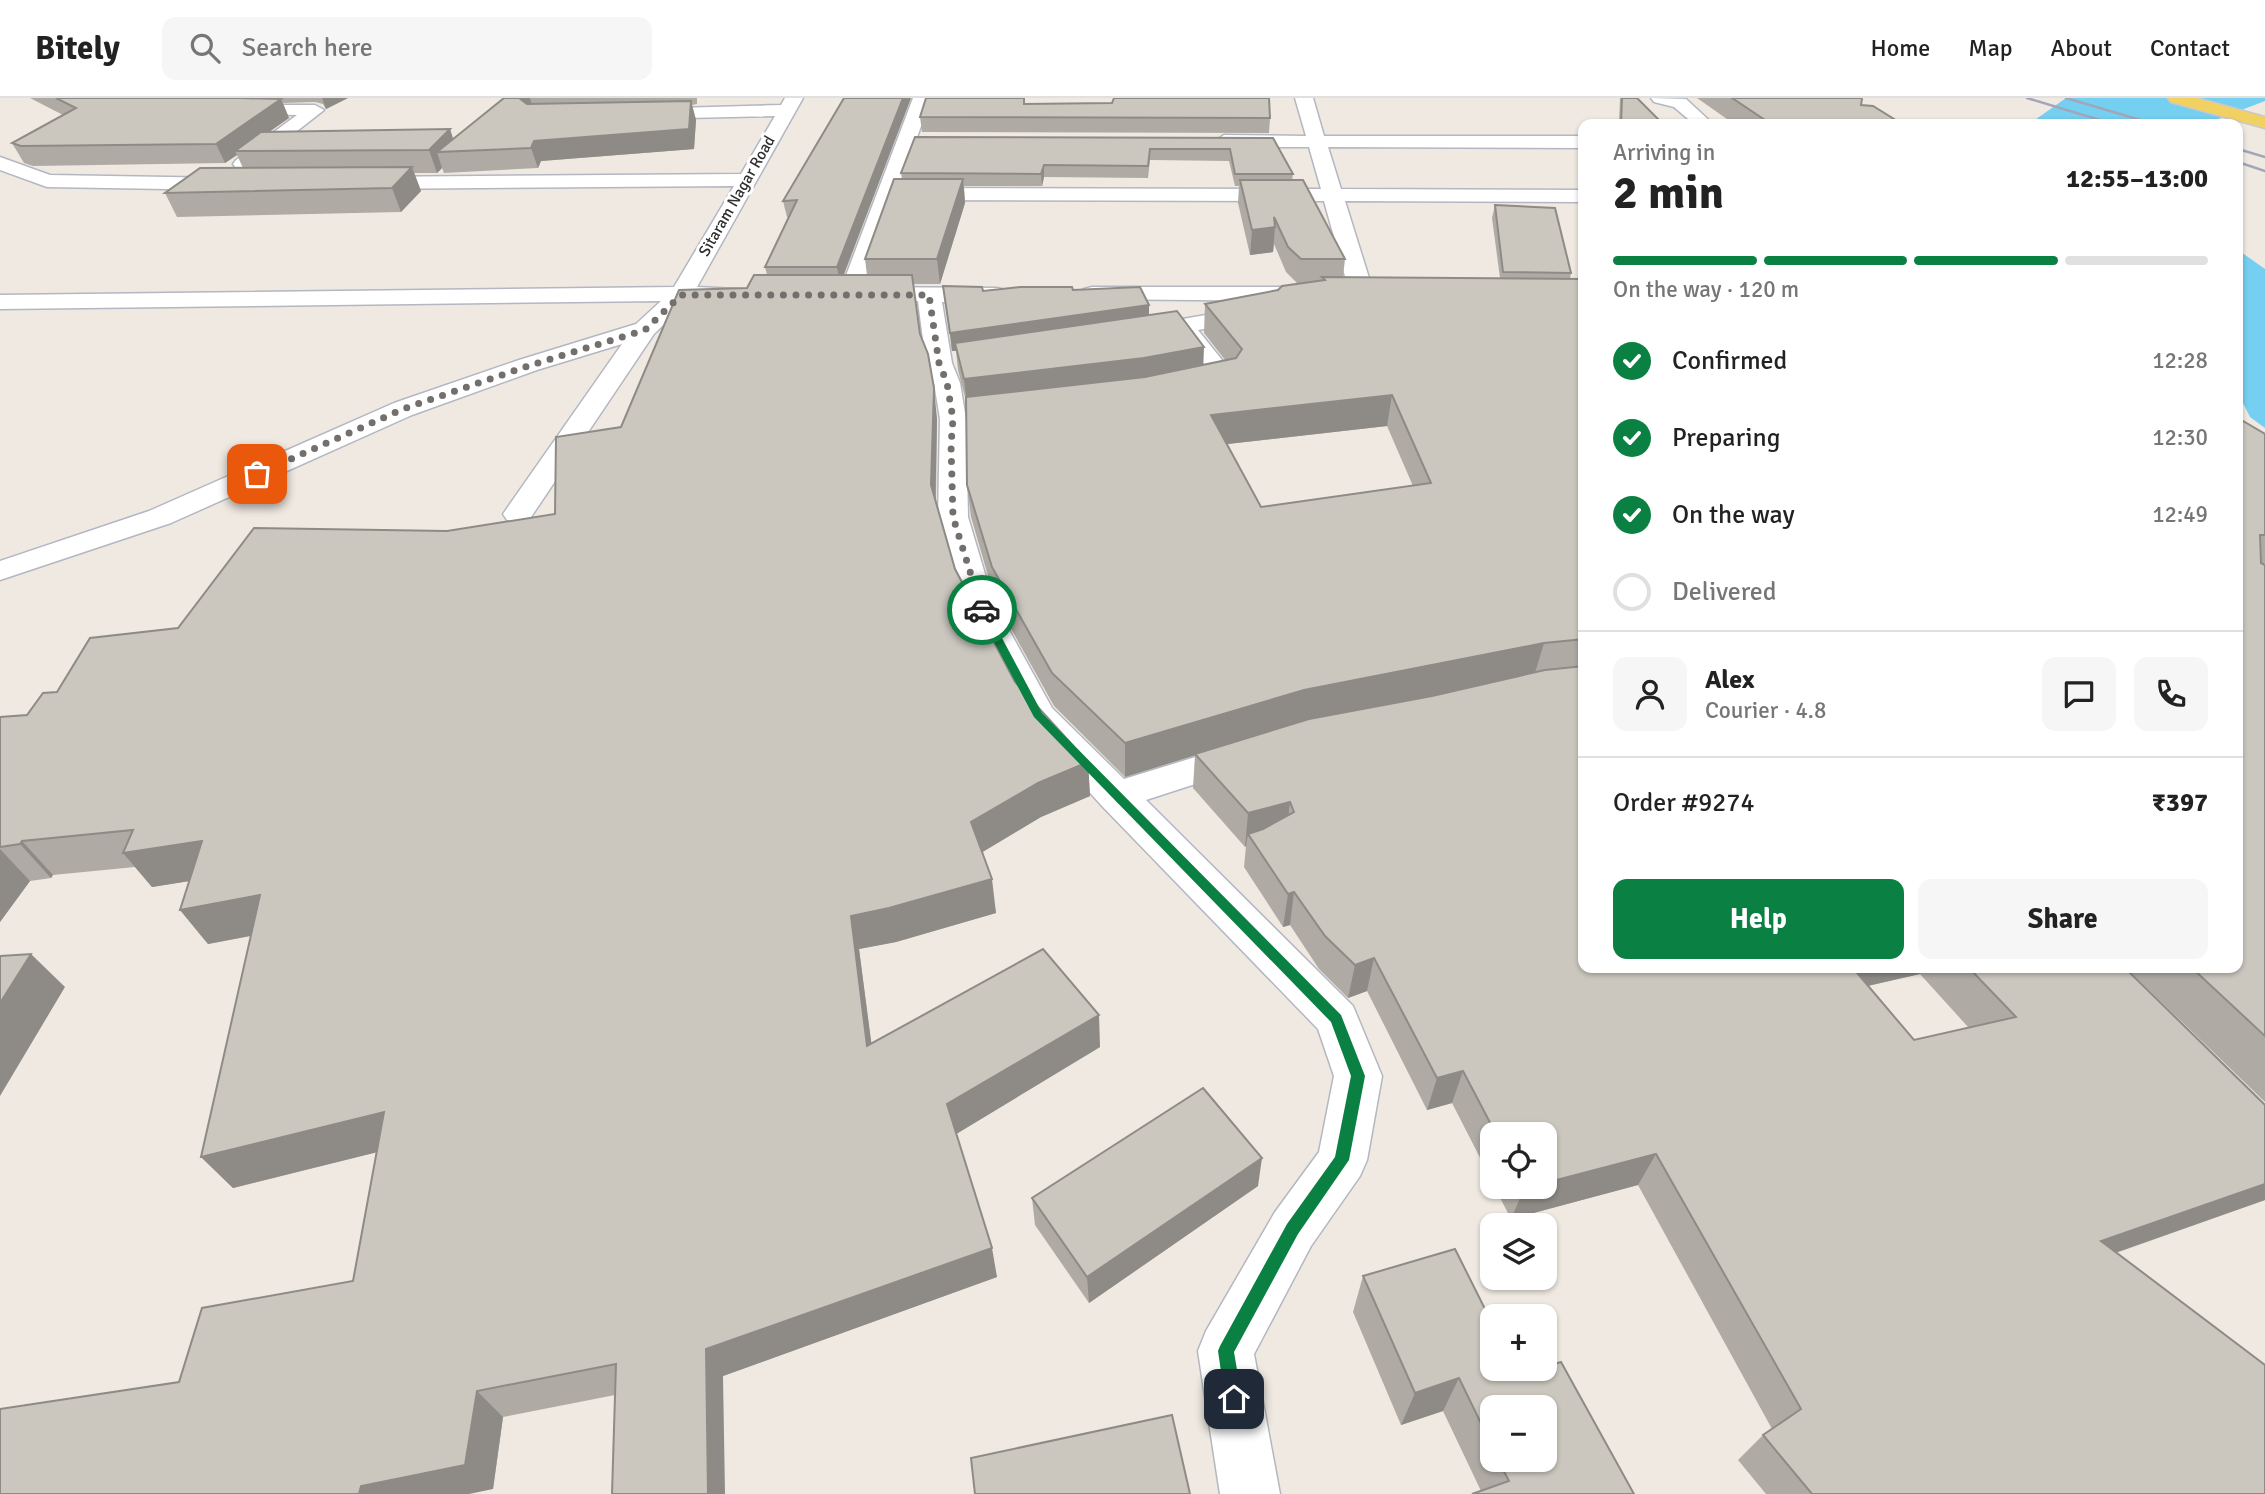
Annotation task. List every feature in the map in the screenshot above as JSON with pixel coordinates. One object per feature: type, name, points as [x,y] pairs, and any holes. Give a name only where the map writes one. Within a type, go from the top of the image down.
[{"type":"main road","points":[[2177,98],[2265,123]]},
{"type":"main road","points":[[2205,98],[2265,115]]},
{"type":"main road","points":[[2231,98],[2265,107]]},
{"type":"street","points":[[216,184],[331,98]]},
{"type":"street","points":[[851,294],[887,194],[913,140],[922,98]]},
{"type":"street","points":[[1304,98],[1362,293]]},
{"type":"street","points":[[1660,98],[1680,103],[1698,119]]},
{"type":"street","points":[[618,114],[790,104]]},
{"type":"street","name":"Sitaram Nagar Road","points":[[518,514],[645,330],[681,295],[790,104]]},
{"type":"street","points":[[255,110],[316,110]]},
{"type":"street","points":[[1208,141],[1578,142]]},
{"type":"street","points":[[0,163],[47,181],[244,184]]},
{"type":"street","points":[[339,183],[747,180]]},
{"type":"street","points":[[887,194],[1578,196]]},
{"type":"street","points":[[0,302],[509,293],[746,294]]},
{"type":"street","points":[[1117,337],[1362,293]]},
{"type":"street","points":[[825,294],[1013,295]]},
{"type":"street","points":[[1069,295],[1388,294]]},
{"type":"street","points":[[929,295],[952,361],[947,383],[966,417],[951,445],[953,517],[977,601],[1038,715],[1336,1019],[1358,1076],[1342,1160],[1293,1229],[1226,1351],[1250,1494]]},
{"type":"street","points":[[1168,392],[1225,380],[1183,327]]},
{"type":"street","points":[[0,571],[160,517],[403,409],[645,330]]},
{"type":"street","points":[[1116,796],[1276,745]]},
{"type":"water","points":[[2066,98],[2265,98],[2265,101],[2218,119],[2036,119]]},
{"type":"water","points":[[2243,254],[2265,269],[2265,428],[2250,417],[2243,403]]},
{"type":"building","points":[[56,98],[281,99],[216,144],[21,146],[12,143],[76,108]]},
{"type":"building","points":[[504,98],[519,98],[527,104],[691,101],[689,129],[534,141],[531,148],[437,152]]},
{"type":"building","points":[[844,98],[903,98],[837,267],[765,267],[797,200],[783,201]]},
{"type":"building","points":[[926,98],[1024,98],[1024,104],[1112,103],[1114,98],[1269,98],[1270,118],[920,117]]},
{"type":"building","points":[[1622,98],[1637,98],[1658,119],[1621,119]]},
{"type":"building","points":[[1732,98],[1861,98],[1861,105],[1873,106],[1894,119],[1764,119]]},
{"type":"building","points":[[450,129],[429,150],[235,151],[261,132]]},
{"type":"building","points":[[915,137],[1273,138],[1293,174],[1235,174],[1230,149],[1150,149],[1148,166],[1044,165],[1041,174],[901,173]]},
{"type":"building","points":[[412,167],[392,188],[165,193],[200,168]]},
{"type":"building","points":[[894,179],[963,179],[937,259],[865,259]]},
{"type":"building","points":[[1240,180],[1303,180],[1345,259],[1301,259],[1288,247],[1274,217],[1275,227],[1252,230]]},
{"type":"building","points":[[1495,205],[1555,208],[1571,273],[1503,272]]},
{"type":"building","points":[[754,275],[912,275],[920,334],[928,354],[934,388],[931,485],[955,569],[1015,682],[1088,762],[1038,783],[971,822],[992,879],[851,916],[867,1046],[1043,949],[1099,1015],[947,1104],[992,1248],[706,1349],[708,1494],[612,1494],[616,1364],[477,1391],[465,1465],[361,1486],[359,1494],[0,1494],[0,1409],[179,1382],[202,1308],[353,1281],[384,1112],[201,1157],[260,895],[180,910],[202,841],[123,853],[133,830],[22,841],[20,844],[0,847],[0,717],[27,715],[43,693],[57,692],[90,638],[178,628],[254,528],[447,531],[555,514],[556,437],[621,427],[679,290],[747,288]]},
{"type":"building","points":[[1322,277],[1578,279],[1578,640],[1544,643],[1304,690],[1125,743],[1052,673],[992,567],[967,485],[966,397],[1145,377],[1236,358],[1242,349],[1205,304],[1278,290],[1282,286],[1325,280]],"holes":[[[1392,395],[1431,483],[1261,507],[1211,415]]]},
{"type":"building","points":[[943,286],[982,287],[983,291],[1020,287],[1072,287],[1073,290],[1140,287],[1149,305],[950,333]]},
{"type":"building","points":[[1177,311],[1204,347],[1144,358],[964,379],[955,343]]},
{"type":"building","points":[[2243,421],[2265,434],[2265,535],[2260,535],[2261,563],[2265,565],[2265,1036],[2197,973],[2243,973]]},
{"type":"building","points":[[1578,667],[1578,973],[1857,973],[1914,1040],[2016,1017],[1974,973],[2130,973],[2265,1105],[2265,1184],[2101,1241],[2265,1365],[2265,1494],[1812,1494],[1763,1435],[1801,1409],[1656,1154],[1557,1180],[1557,1122],[1490,1122],[1463,1071],[1437,1078],[1374,958],[1355,965],[1325,936],[1294,892],[1288,894],[1248,834],[1294,812],[1290,802],[1248,813],[1195,754],[1309,719],[1432,696],[1545,670]]},
{"type":"building","points":[[31,954],[0,1003],[0,956]]},
{"type":"building","points":[[1203,1088],[1262,1158],[1087,1277],[1032,1198]]},
{"type":"building","points":[[1455,1249],[1482,1304],[1480,1304],[1480,1381],[1557,1381],[1557,1363],[1561,1362],[1634,1494],[1472,1494],[1509,1481],[1504,1472],[1557,1472],[1557,1395],[1480,1395],[1480,1421],[1459,1378],[1415,1393],[1363,1276]]},
{"type":"building","points":[[1172,1415],[1190,1494],[975,1494],[971,1458]]},
{"type":"railway","points":[[2027,98],[2096,119]]},
{"type":"railway","points":[[2066,98],[2137,119]]},
{"type":"railway","points":[[2243,150],[2265,157]]},
{"type":"railway","points":[[2243,164],[2265,171]]},
{"type":"way so far","points":[[257,474],[403,409],[645,330],[681,295],[929,295],[939,363],[947,383],[953,419],[953,517],[982,610]]},
{"type":"route","points":[[982,610],[1038,715],[1336,1019],[1358,1076],[1342,1160],[1293,1229],[1226,1351],[1234,1399]]}]
